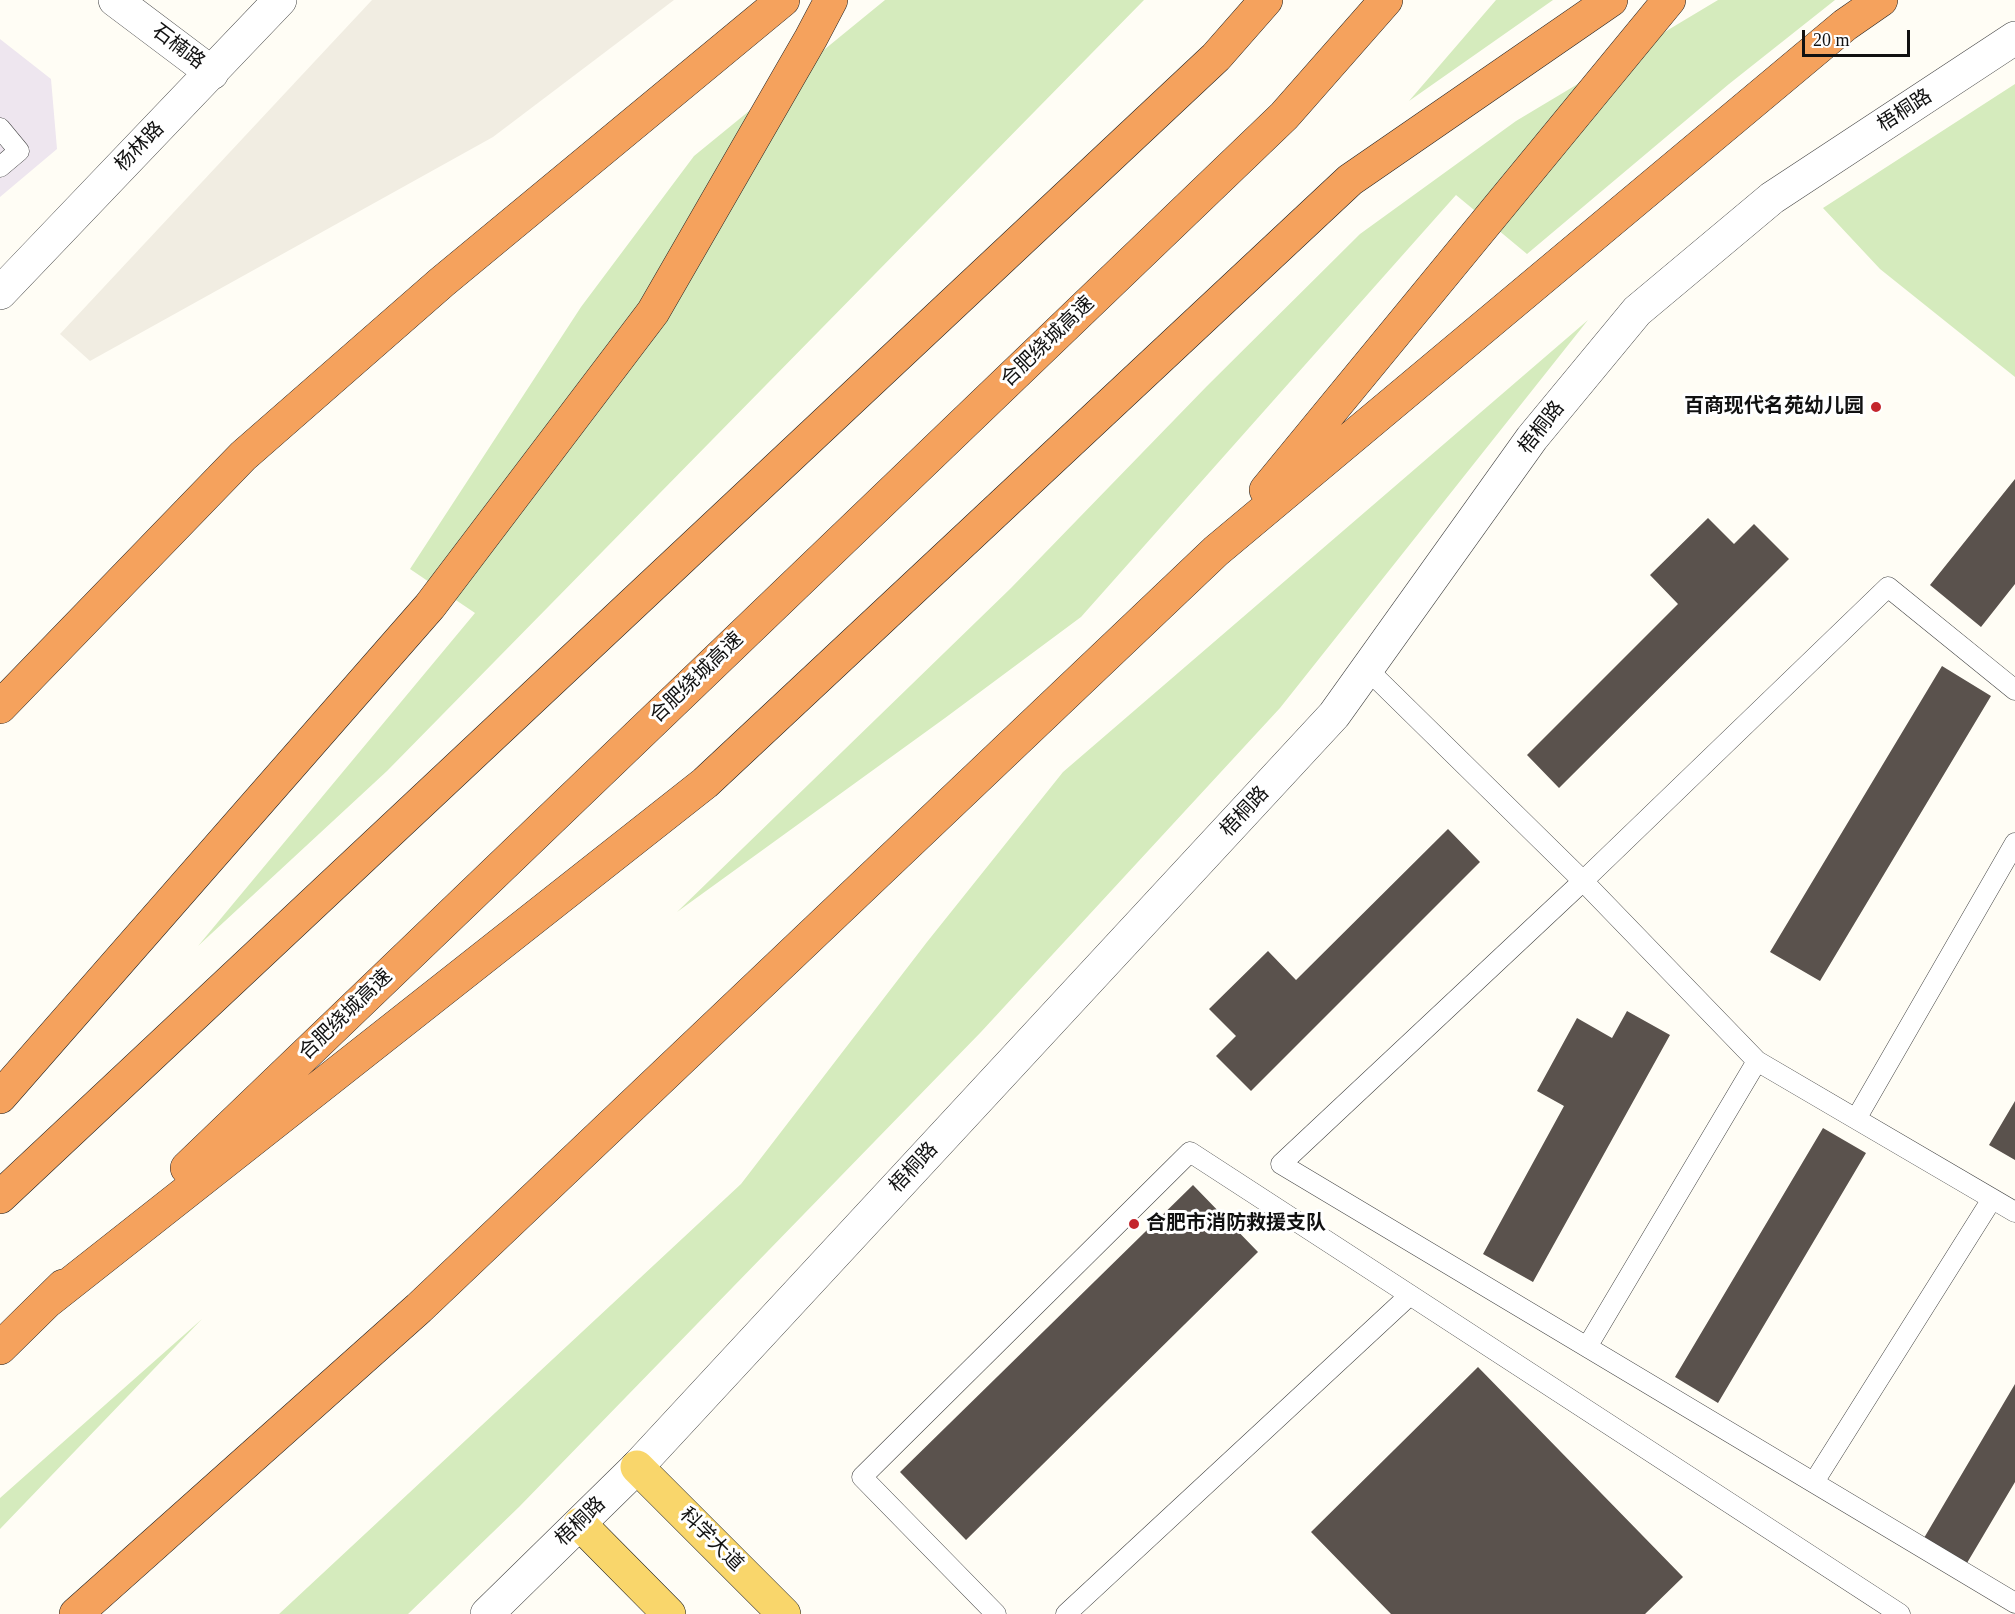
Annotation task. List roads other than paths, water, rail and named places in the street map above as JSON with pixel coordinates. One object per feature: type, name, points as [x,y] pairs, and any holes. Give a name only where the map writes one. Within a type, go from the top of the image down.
[{"type":"highway","points":[[0,707],[243,456],[441,282],[783,0]]},
{"type":"highway","points":[[0,1097],[430,606],[653,312],[831,0]]},
{"type":"highway","points":[[0,1197],[1216,57],[1266,0]]},
{"type":"highway","name":"合肥绕城高速","points":[[0,1348],[1284,116],[1386,0]]},
{"type":"highway","points":[[48,1301],[705,783],[1350,180],[1611,0]]},
{"type":"highway","points":[[1216,551],[1670,0]]},
{"type":"highway","points":[[79,1610],[428,1300],[1216,551],[1845,25],[1881,0]]},
{"type":"main road","name":"科学大道","points":[[637,1467],[784,1614]]},
{"type":"main road","points":[[580,1524],[669,1614]]},
{"type":"street","name":"石楠路","points":[[115,0],[212,72]]},
{"type":"street","name":"杨林路","points":[[0,293],[280,0]]},
{"type":"street","name":"梧桐路","points":[[487,1614],[637,1467],[1334,716],[1533,438],[1637,311],[1772,198],[2015,38]]},
{"type":"lane","points":[[0,128],[19,151],[0,166]]},
{"type":"lane","points":[[2013,684],[1888,587],[1583,881],[1281,1164],[2015,1603]]},
{"type":"lane","points":[[1367,669],[1583,881],[1757,1061],[2015,1212]]},
{"type":"lane","points":[[1856,1119],[2015,843]]},
{"type":"lane","points":[[1587,1347],[1757,1061]]},
{"type":"lane","points":[[996,1614],[862,1477],[1190,1152],[1900,1614]]},
{"type":"lane","points":[[1814,1482],[1992,1199]]},
{"type":"lane","points":[[1066,1614],[1410,1295]]},
{"type":"place","name":"百商现代名苑幼儿园","points":[[1876,407]]},
{"type":"place","name":"合肥市消防救援支队","points":[[1134,1224]]}]
